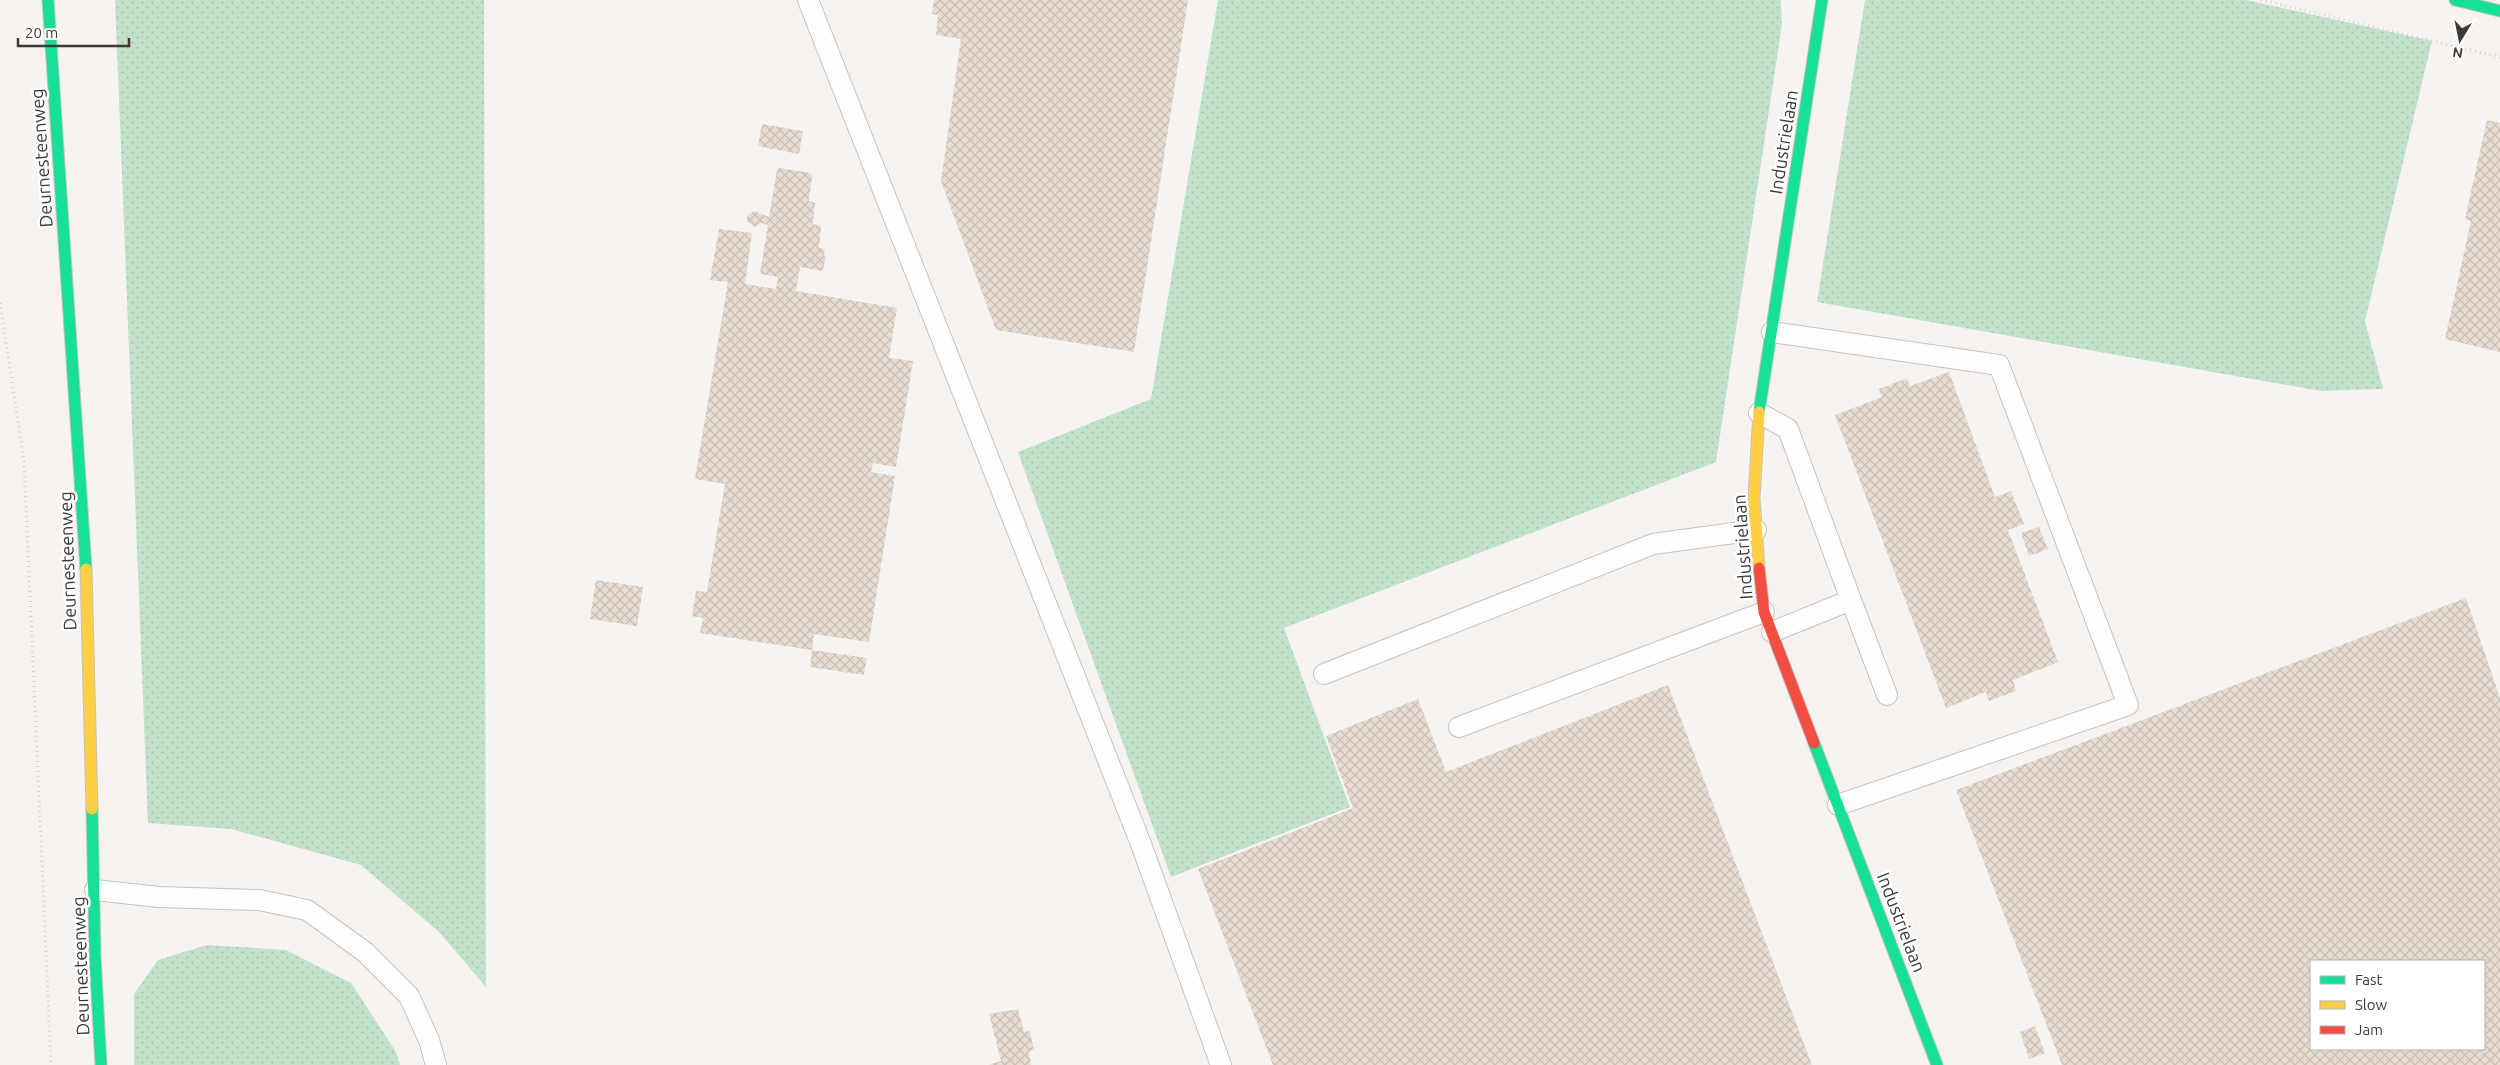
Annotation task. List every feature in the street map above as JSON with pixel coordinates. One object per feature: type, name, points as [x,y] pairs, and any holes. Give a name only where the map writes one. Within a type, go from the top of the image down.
[{"type":"street","name":"Deurnesteenweg","points":[[48,0],[85,536],[96,956],[101,1065]]},
{"type":"street","name":"Industrielaan","points":[[1822,0],[1759,413],[1754,498],[1764,612],[1937,1065]]},
{"type":"street","points":[[2455,0],[2500,11]]},
{"type":"street","name":"Deurnesteenweg","points":[[37,10],[52,57]]},
{"type":"lane","points":[[808,0],[1141,844],[1221,1065]]},
{"type":"lane","points":[[1772,332],[1999,365],[2128,705],[1838,805]]},
{"type":"lane","points":[[1759,413],[1788,429],[1887,694]]},
{"type":"lane","points":[[1324,674],[1653,544],[1756,530]]},
{"type":"lane","points":[[1772,632],[1851,600]]},
{"type":"lane","points":[[1459,728],[1764,612]]},
{"type":"lane","points":[[95,890],[160,897],[259,900],[306,910],[365,952],[409,996],[429,1040],[436,1065]]},
{"type":"path","points":[[2261,0],[2500,57]]},
{"type":"path","points":[[0,303],[24,461],[51,1065]]},
{"type":"green space","points":[[115,0],[484,0],[486,987],[439,932],[361,865],[231,829],[148,823]]},
{"type":"green space","points":[[1218,0],[1781,0],[1782,24],[1716,462],[1284,628],[1350,807],[1171,877],[1018,452],[1151,399]]},
{"type":"green space","points":[[1865,0],[2246,0],[2432,41],[2365,321],[2383,389],[2321,391],[1817,302]]},
{"type":"green space","points":[[207,945],[286,950],[351,983],[396,1052],[400,1065],[134,1065],[134,994],[158,960]]},
{"type":"building","points":[[934,0],[1188,0],[1134,352],[996,330],[941,181],[961,39],[936,35],[938,15],[932,14]]},
{"type":"building","points":[[2487,120],[2500,123],[2500,352],[2445,339],[2471,221],[2465,219]]},
{"type":"building","points":[[762,124],[803,131],[799,154],[758,146]]},
{"type":"building","points":[[779,168],[811,173],[809,201],[815,203],[813,224],[821,226],[819,248],[825,249],[824,256],[826,256],[823,271],[800,267],[796,291],[897,308],[889,358],[913,361],[896,467],[873,463],[871,472],[895,476],[869,642],[814,634],[812,650],[700,633],[703,618],[692,616],[696,591],[707,592],[725,484],[695,479],[728,282],[710,280],[719,229],[752,233],[745,284],[776,289],[778,277],[760,274],[768,225],[761,223],[754,227],[746,220],[748,215],[754,211],[769,217],[777,170]]},
{"type":"building","points":[[1949,372],[1995,497],[2011,491],[2024,524],[2008,530],[2058,662],[2013,680],[2016,691],[1989,701],[1986,692],[1946,708],[1835,415],[1882,397],[1879,389],[1907,378],[1910,386]]},
{"type":"building","points":[[2039,527],[2048,549],[2029,556],[2021,533]]},
{"type":"building","points":[[596,580],[643,587],[637,626],[590,619]]},
{"type":"building","points":[[2466,598],[2500,698],[2500,1065],[2062,1065],[1956,790]]},
{"type":"building","points":[[812,650],[867,658],[864,675],[810,667]]},
{"type":"building","points":[[1668,685],[1812,1065],[1273,1065],[1198,869],[1353,808],[1326,736],[1418,699],[1446,772]]},
{"type":"building","points":[[1018,1009],[1024,1032],[1030,1031],[1034,1050],[1029,1051],[1031,1065],[988,1065],[1001,1061],[989,1014]]},
{"type":"building","points":[[2035,1026],[2045,1053],[2029,1059],[2020,1032]]},
{"type":"traffic: fast","points":[[48,0],[86,569]]},
{"type":"traffic: fast","points":[[1759,412],[1822,0]]},
{"type":"traffic: fast","points":[[2455,0],[2500,11]]},
{"type":"traffic: fast","points":[[1814,743],[1937,1065]]},
{"type":"traffic: fast","points":[[92,809],[95,956],[101,1065]]},
{"type":"traffic: slow","points":[[1759,412],[1754,498],[1759,568]]},
{"type":"traffic: slow","points":[[86,569],[92,809]]},
{"type":"traffic: jam","points":[[1759,568],[1764,612],[1814,743]]}]
